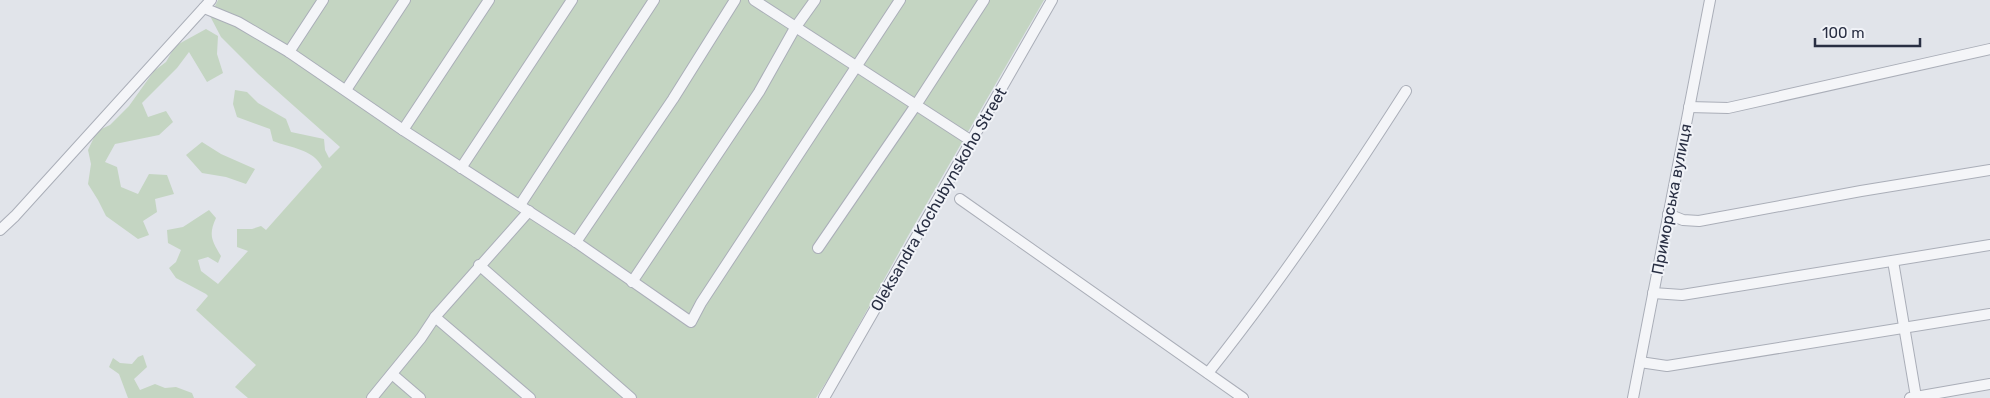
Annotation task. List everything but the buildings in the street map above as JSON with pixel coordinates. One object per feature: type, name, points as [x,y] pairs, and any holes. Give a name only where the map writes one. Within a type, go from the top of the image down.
[{"type":"street","points":[[289,52],[323,0]]},
{"type":"street","points":[[346,90],[405,0]]},
{"type":"street","points":[[403,130],[489,0]]},
{"type":"street","points":[[461,168],[572,0]]},
{"type":"street","points":[[372,398],[524,208],[654,0]]},
{"type":"street","points":[[576,242],[673,99],[735,0]]},
{"type":"street","points":[[754,0],[970,140]]},
{"type":"street","points":[[632,282],[754,100],[795,28],[815,0]]},
{"type":"street","points":[[0,230],[208,4],[289,52],[403,130],[576,242],[691,322],[900,0]]},
{"type":"street","points":[[818,248],[916,105],[984,0]]},
{"type":"street","name":"Oleksandra Kochubynskoho Street","points":[[824,398],[970,140],[1052,0]]},
{"type":"street","name":"Приморська вулиця","points":[[1632,398],[1710,0]]},
{"type":"street","points":[[1690,107],[1728,108],[1990,49]]},
{"type":"street","points":[[1208,373],[1251,319],[1369,149],[1406,91]]},
{"type":"street","points":[[1668,214],[1683,220],[1699,221],[1861,191],[1990,170]]},
{"type":"street","points":[[960,198],[1243,398]]},
{"type":"street","points":[[1653,293],[1682,295],[1990,245]]},
{"type":"street","points":[[1893,261],[1913,397],[1990,384]]},
{"type":"street","points":[[479,265],[631,398]]},
{"type":"street","points":[[1640,362],[1667,366],[1990,314]]},
{"type":"street","points":[[435,317],[530,398]]},
{"type":"street","points":[[392,374],[420,398]]},
{"type":"green space","points":[[218,0],[1044,0],[908,236],[835,368],[816,398],[248,398],[235,387],[256,365],[196,310],[208,296],[176,278],[169,268],[176,262],[181,250],[168,243],[167,230],[183,227],[209,210],[216,218],[212,229],[212,238],[221,256],[218,263],[208,257],[198,260],[201,271],[218,284],[248,251],[237,247],[237,229],[252,229],[261,226],[266,230],[322,167],[313,156],[273,141],[270,129],[237,117],[233,104],[235,90],[247,92],[258,103],[286,119],[291,132],[324,139],[325,150],[329,158],[340,147],[258,74],[221,37],[210,16]]},
{"type":"green space","points":[[206,29],[218,36],[217,54],[223,73],[207,82],[189,52],[177,68],[142,103],[148,117],[166,111],[173,122],[159,135],[115,144],[105,162],[117,167],[121,187],[138,194],[149,174],[167,175],[174,194],[155,199],[157,212],[143,221],[149,235],[138,239],[106,216],[88,184],[91,164],[88,150],[97,131],[110,125],[129,106],[154,71],[166,62],[175,46]]},
{"type":"green space","points":[[202,142],[221,154],[255,169],[246,184],[226,177],[202,173],[186,155]]},
{"type":"green space","points":[[143,355],[147,367],[134,379],[140,390],[155,384],[165,388],[176,387],[192,393],[194,398],[128,398],[119,374],[109,367],[113,358],[120,363],[132,364],[138,357]]}]
